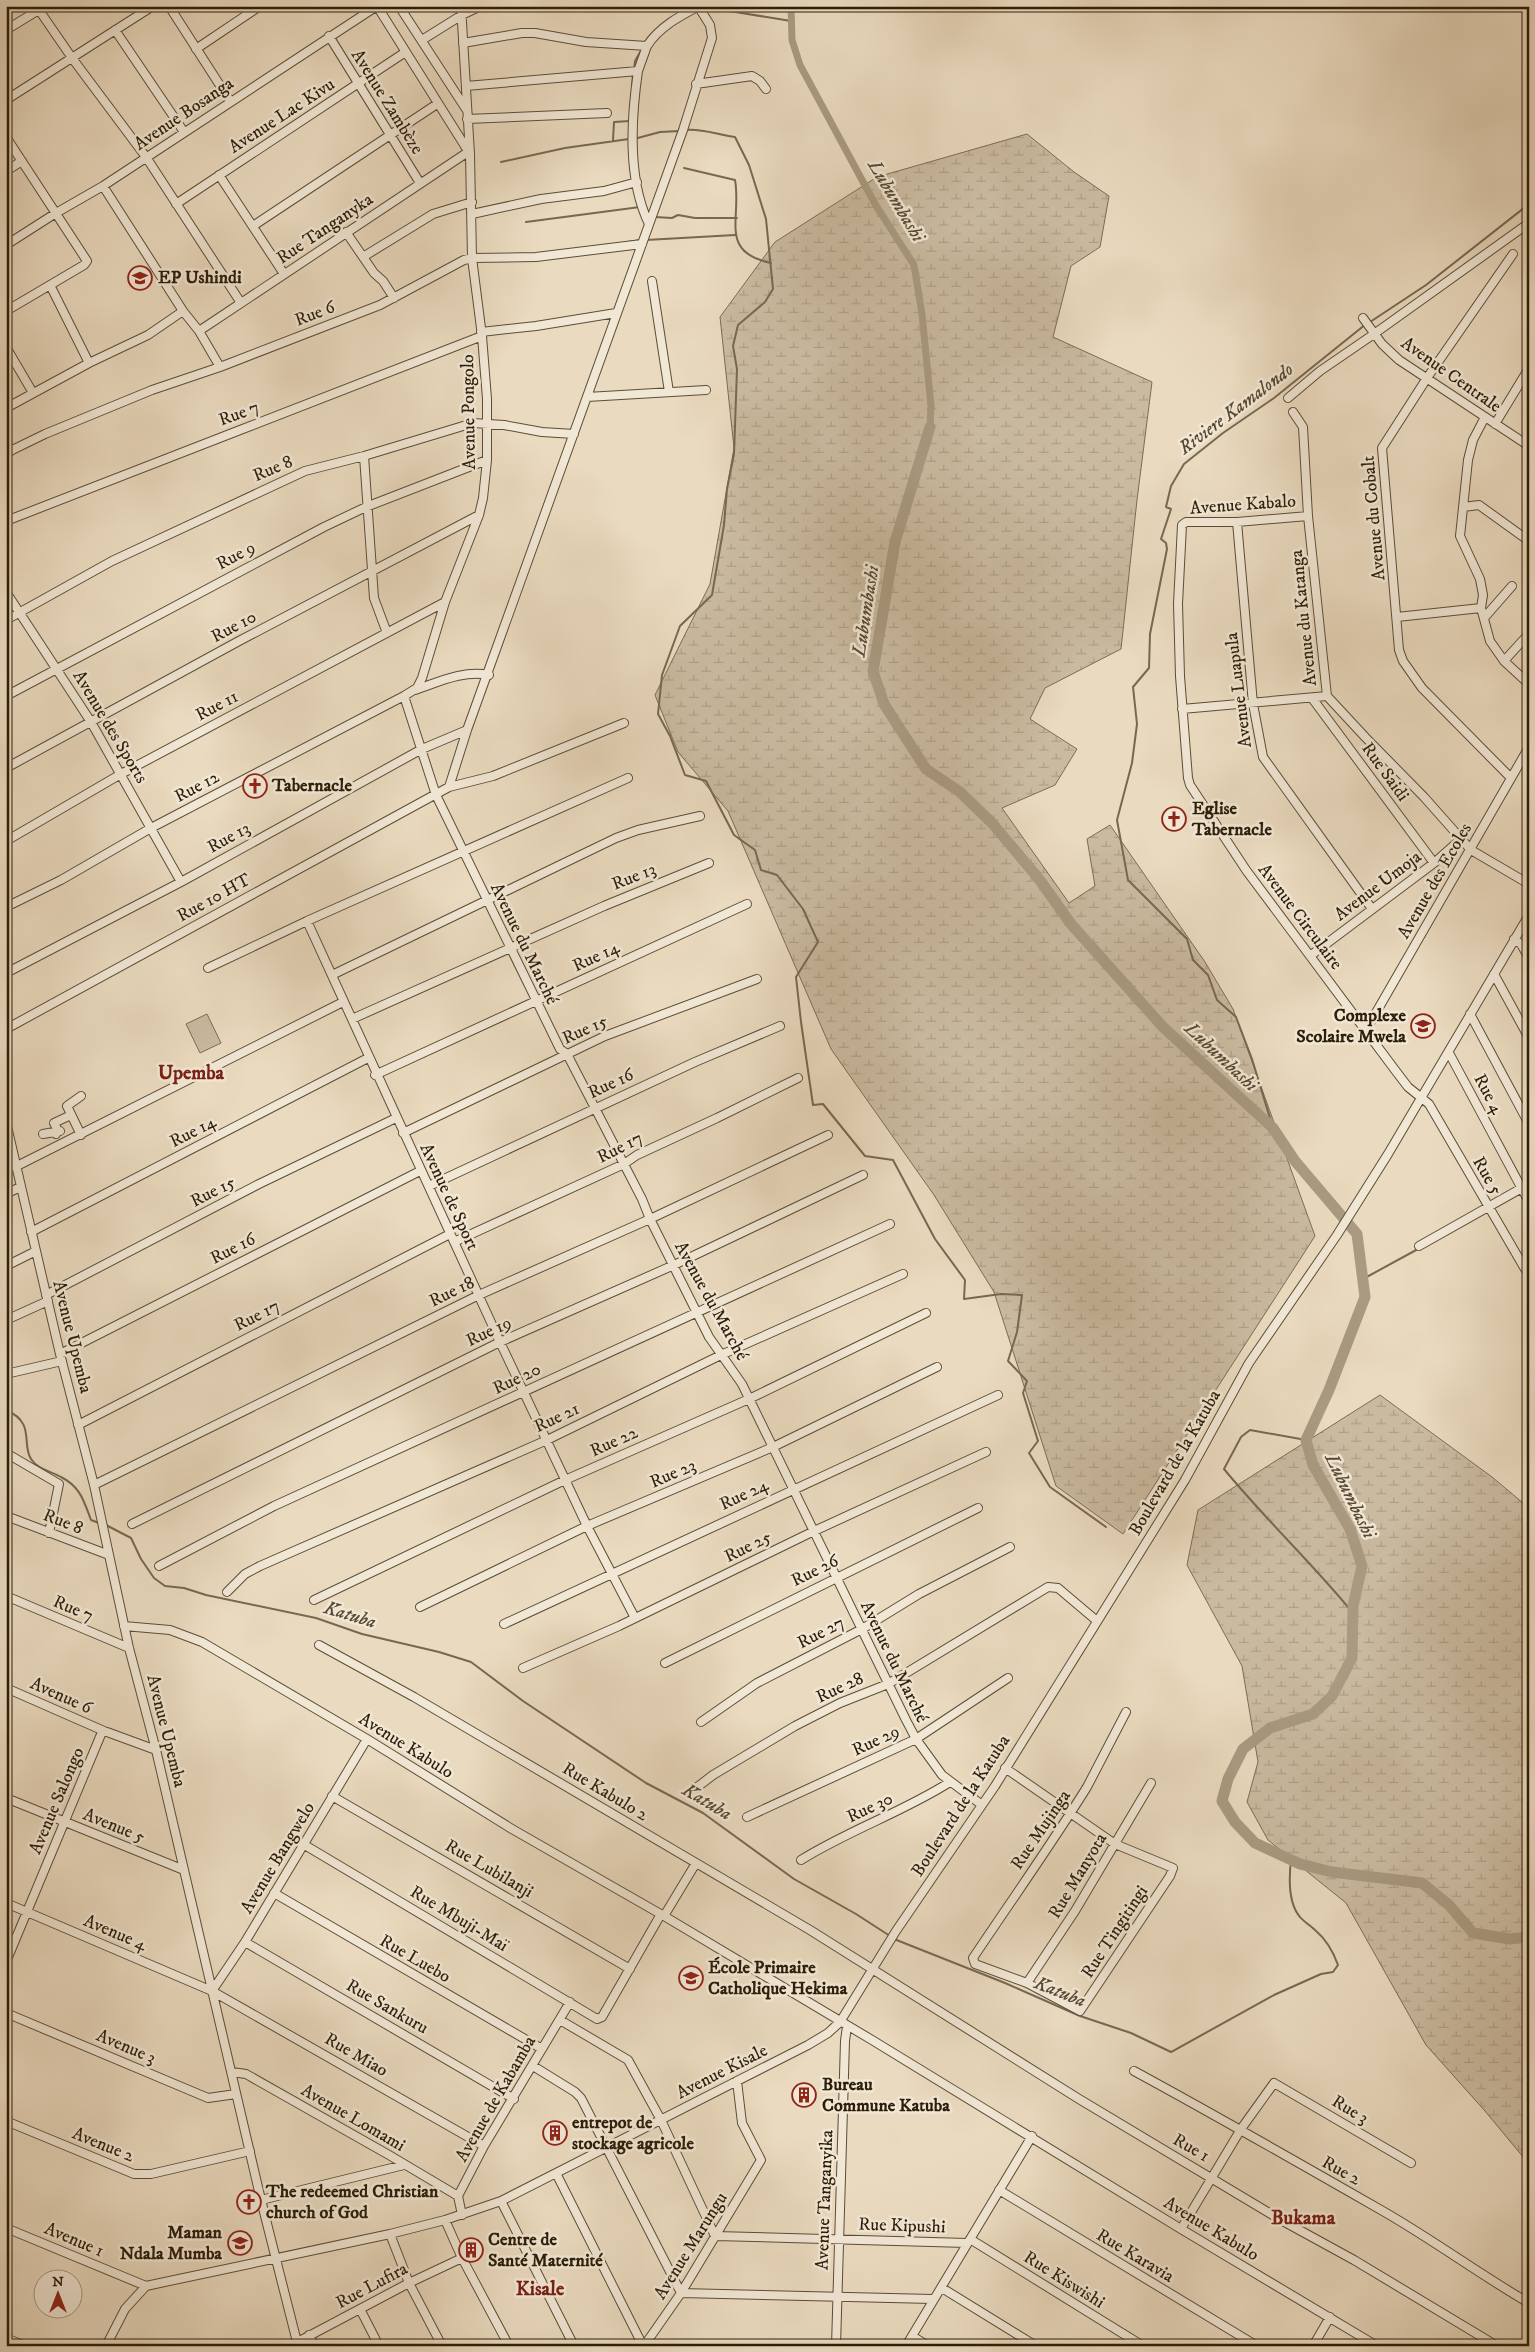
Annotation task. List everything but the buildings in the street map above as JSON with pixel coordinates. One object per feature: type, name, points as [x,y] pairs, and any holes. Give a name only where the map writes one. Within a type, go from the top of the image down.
[{"type":"street","points":[[6,100],[153,6]]},
{"type":"street","points":[[169,6],[230,101]]},
{"type":"street","points":[[196,49],[260,6]]},
{"type":"street","points":[[376,6],[404,54],[469,153]]},
{"type":"street","name":"Avenue Bosanga","points":[[6,245],[103,186],[376,6]]},
{"type":"street","points":[[399,6],[466,109]]},
{"type":"street","name":"Avenue Pongolo","points":[[413,691],[422,678],[445,602],[479,515],[483,498],[487,460],[488,423],[482,334],[472,258],[472,202],[461,6]]},
{"type":"street","points":[[422,40],[462,15],[481,6]]},
{"type":"street","points":[[449,787],[467,730],[489,675],[616,314],[684,130],[696,84],[710,45],[712,31],[698,6],[656,34],[647,46],[638,71],[634,100],[634,164],[641,207],[649,224]]},
{"type":"street","points":[[6,30],[42,8],[72,58],[146,157],[241,303]]},
{"type":"street","points":[[115,30],[184,132]]},
{"type":"street","points":[[463,44],[522,33],[536,33],[586,42],[647,46]]},
{"type":"street","name":"Avenue Zambèze","points":[[329,36],[357,85],[420,183]]},
{"type":"street","name":"Avenue Lac Kivu","points":[[176,204],[404,54]]},
{"type":"street","points":[[466,86],[638,71]]},
{"type":"street","points":[[696,84],[752,76],[760,81],[766,89]]},
{"type":"street","points":[[253,226],[437,104]]},
{"type":"street","points":[[467,119],[607,113]]},
{"type":"street","points":[[6,136],[87,260],[86,263],[6,311]]},
{"type":"street","name":"Rue Tanganyka","points":[[199,331],[420,183],[469,153]]},
{"type":"street","points":[[6,171],[22,161]]},
{"type":"street","points":[[219,175],[284,274]]},
{"type":"street","points":[[472,214],[541,199],[604,191],[637,182]]},
{"type":"street","points":[[103,186],[184,312],[199,331],[220,367]]},
{"type":"street","points":[[363,257],[432,214],[472,202]]},
{"type":"street","points":[[1288,398],[1320,371],[1373,332],[1529,223]]},
{"type":"street","points":[[346,232],[374,273],[384,281],[394,298]]},
{"type":"street","name":"Rue 6","points":[[8,452],[45,434],[152,390],[220,367],[380,305],[447,268],[472,258],[536,257],[642,244]]},
{"type":"street","name":"Avenue du Cobalt","points":[[1510,777],[1422,688],[1408,669],[1400,650],[1381,452],[1427,378],[1513,254]]},
{"type":"street","points":[[652,281],[668,392]]},
{"type":"street","points":[[50,285],[88,363]]},
{"type":"street","points":[[6,408],[88,363],[148,335],[184,312]]},
{"type":"street","name":"Rue 7","points":[[6,521],[137,468],[364,383],[482,334],[616,314]]},
{"type":"street","name":"Avenue Centrale","points":[[1363,318],[1382,344],[1399,360],[1529,446]]},
{"type":"street","points":[[6,347],[33,393]]},
{"type":"street","points":[[1495,424],[1529,368]]},
{"type":"street","points":[[587,396],[706,390]]},
{"type":"street","name":"Avenue du Katanga","points":[[1293,412],[1303,427],[1308,516],[1327,696],[1471,850],[1529,884]]},
{"type":"street","points":[[1485,417],[1473,440],[1468,460],[1460,536],[1480,579],[1483,596],[1482,608],[1490,641],[1504,661],[1529,684]]},
{"type":"street","name":"Rue 8","points":[[6,620],[112,561],[269,486],[305,472],[472,423],[488,423],[542,432],[574,434]]},
{"type":"street","points":[[6,441],[8,452]]},
{"type":"street","points":[[364,456],[370,572],[374,598],[387,633]]},
{"type":"street","name":"Rue 9","points":[[6,696],[316,531],[366,507],[487,460]]},
{"type":"street","points":[[1463,507],[1479,506],[1529,541]]},
{"type":"street","name":"Rue 10","points":[[6,768],[479,515]]},
{"type":"street","name":"Avenue Kabalo","points":[[1181,527],[1186,522],[1238,522],[1308,516]]},
{"type":"street","name":"Avenue Luapula","points":[[1238,522],[1253,704],[1263,757],[1372,909]]},
{"type":"street","name":"Avenue Circulaire","points":[[1181,527],[1178,604],[1182,708],[1186,768],[1190,785],[1246,870],[1408,1087],[1422,1098]]},
{"type":"street","points":[[1484,618],[1512,586]]},
{"type":"street","name":"Avenue des Sports","points":[[6,592],[91,722],[181,882]]},
{"type":"street","name":"Rue 11","points":[[6,841],[121,774],[445,602]]},
{"type":"street","points":[[1397,617],[1482,608]]},
{"type":"street","points":[[1504,661],[1525,638]]},
{"type":"street","points":[[436,795],[404,696],[413,691],[469,673],[489,675]]},
{"type":"street","name":"Rue 12","points":[[6,907],[61,880],[151,828],[404,696]]},
{"type":"street","points":[[1182,708],[1253,704],[1327,696]]},
{"type":"street","name":"Rue Saidi","points":[[1312,698],[1434,863]]},
{"type":"street","name":"Rue 10 HT","points":[[6,1029],[449,787],[493,776],[624,723]]},
{"type":"street","name":"Rue 13","points":[[6,973],[181,882],[422,749],[467,730]]},
{"type":"street","name":"Avenue des Ecoles","points":[[1366,1030],[1529,747]]},
{"type":"street","points":[[208,968],[307,921],[628,778]]},
{"type":"street","name":"Avenue du Marché","points":[[436,795],[536,1002],[560,1049],[567,1054],[624,1164],[696,1312],[721,1355],[742,1384],[812,1532],[916,1739],[942,1775],[982,1805]]},
{"type":"street","points":[[332,975],[616,838],[638,830],[700,816]]},
{"type":"street","name":"Avenue Umoja","points":[[1310,956],[1434,863],[1461,839]]},
{"type":"street","name":"Rue 13","points":[[352,1019],[604,906],[709,863]]},
{"type":"street","name":"Rue 14","points":[[376,1075],[747,904]]},
{"type":"street","name":"Boulevard de la Katuba","points":[[840,2022],[896,1930],[982,1805],[1185,1480],[1249,1363],[1354,1208],[1449,1053],[1529,915]]},
{"type":"street","name":"Avenue de Sport","points":[[307,921],[420,1172],[429,1186],[587,1526],[635,1618]]},
{"type":"street","points":[[1529,929],[1516,937],[1529,958]]},
{"type":"street","points":[[1494,974],[1529,1038]]},
{"type":"street","name":"Rue 15","points":[[403,1133],[605,1036],[757,979]]},
{"type":"street","points":[[15,1167],[343,1002]]},
{"type":"street","points":[[1470,1014],[1529,1124]]},
{"type":"street","name":"Rue 16","points":[[429,1186],[695,1062],[780,1026]]},
{"type":"street","name":"Rue 4","points":[[1449,1053],[1529,1202]]},
{"type":"street","name":"Rue 14","points":[[31,1232],[368,1058]]},
{"type":"street","name":"Rue 17","points":[[454,1242],[624,1164],[637,1155],[798,1078]]},
{"type":"street","points":[[81,1096],[67,1106],[81,1135]]},
{"type":"street","name":"Rue 5","points":[[1422,1098],[1429,1104],[1526,1269]]},
{"type":"street","points":[[43,1134],[58,1132],[54,1123],[71,1115]]},
{"type":"street","name":"Rue 15","points":[[47,1298],[260,1184],[396,1118]]},
{"type":"street","name":"Avenue Upemba","points":[[6,1123],[61,1358],[94,1485],[129,1648],[156,1750],[295,2344]]},
{"type":"street","name":"Rue 18","points":[[94,1485],[479,1296],[650,1219],[828,1135]]},
{"type":"street","name":"Rue 16","points":[[6,1374],[61,1358],[420,1172]]},
{"type":"street","name":"Rue 19","points":[[132,1524],[500,1342],[674,1265],[863,1175]]},
{"type":"street","points":[[1418,1246],[1529,1184]]},
{"type":"street","points":[[6,1194],[20,1186]]},
{"type":"street","name":"Rue 20","points":[[160,1566],[274,1506],[890,1224]]},
{"type":"street","name":"Rue 17","points":[[78,1425],[450,1234]]},
{"type":"street","points":[[6,1266],[36,1251]]},
{"type":"street","name":"Rue 21","points":[[228,1592],[245,1574],[260,1566],[547,1440],[721,1355],[903,1274]]},
{"type":"street","points":[[6,1320],[47,1298]]},
{"type":"street","name":"Rue 22","points":[[314,1600],[565,1480],[749,1399],[926,1314]]},
{"type":"street","name":"Rue 23","points":[[420,1607],[587,1526],[773,1447],[937,1367]]},
{"type":"street","name":"Rue 24","points":[[504,1624],[612,1572],[998,1395]]},
{"type":"street","name":"Rue 25","points":[[523,1668],[635,1618],[812,1532],[986,1452]]},
{"type":"street","points":[[6,1453],[59,1484],[50,1533]]},
{"type":"street","name":"Rue 26","points":[[665,1663],[978,1508]]},
{"type":"street","name":"Rue 8","points":[[6,1516],[109,1555]]},
{"type":"street","name":"Rue 27","points":[[701,1722],[757,1683],[862,1629],[919,1594],[1010,1547]]},
{"type":"street","name":"Rue 28","points":[[696,1788],[713,1775],[796,1726],[840,1703],[888,1684],[1048,1587],[1058,1588],[1097,1621]]},
{"type":"street","name":"Rue 7","points":[[6,1596],[129,1648]]},
{"type":"street","name":"Avenue Kabulo","points":[[124,1626],[155,1628],[186,1634],[367,1739],[512,1829],[662,1915],[1032,2136],[1181,2229],[1377,2346]]},
{"type":"street","name":"Rue Kabulo 2","points":[[319,1645],[423,1701],[873,1968]]},
{"type":"street","name":"Rue 29","points":[[747,1818],[916,1739],[1008,1678]]},
{"type":"street","name":"Avenue 6","points":[[6,1688],[104,1731]]},
{"type":"street","name":"Rue Mujinga","points":[[1027,1983],[975,1964],[973,1960],[1087,1787],[1126,1712]]},
{"type":"street","name":"Avenue Salongo","points":[[6,1962],[104,1731],[156,1750]]},
{"type":"street","name":"Avenue Bangwelo","points":[[212,1991],[245,1942],[367,1739]]},
{"type":"street","points":[[1005,1768],[1115,1844]]},
{"type":"street","name":"Rue 30","points":[[801,1860],[851,1833],[914,1804],[950,1782]]},
{"type":"street","name":"Rue Manyota","points":[[1027,1983],[1075,1911],[1151,1783]]},
{"type":"street","name":"Rue Lubilanji","points":[[332,1796],[630,1969]]},
{"type":"street","name":"Avenue 5","points":[[6,1798],[184,1870]]},
{"type":"street","name":"Rue Mbuji-Maï","points":[[303,1844],[600,2019],[630,1969]]},
{"type":"street","name":"Rue Tingitingi","points":[[1027,1983],[1080,2011],[1170,1876],[1173,1868],[1115,1844]]},
{"type":"street","points":[[630,1969],[696,1862]]},
{"type":"street","name":"Rue Luebo","points":[[274,1893],[542,2049]]},
{"type":"street","name":"Avenue 4","points":[[6,1903],[212,1991]]},
{"type":"street","name":"Rue Sankuru","points":[[245,1942],[514,2099]]},
{"type":"street","name":"Rue 1","points":[[873,1968],[1079,2099],[1498,2346]]},
{"type":"street","name":"Rue Miao","points":[[212,1991],[484,2146]]},
{"type":"street","name":"Avenue de Kabamba","points":[[458,2196],[484,2146],[514,2099],[570,2002]]},
{"type":"street","name":"Avenue 3","points":[[6,2013],[208,2098],[236,2094]]},
{"type":"street","points":[[560,2020],[628,2060],[661,2120],[716,2236]]},
{"type":"street","name":"Avenue Kisale","points":[[276,2259],[390,2234],[462,2215],[501,2201],[818,2040],[840,2022]]},
{"type":"street","name":"Avenue Tanganyika","points":[[836,2346],[845,2040],[847,2026]]},
{"type":"street","points":[[533,2066],[578,2095],[681,2293],[933,2299]]},
{"type":"street","name":"Rue 2","points":[[1134,2071],[1241,2129],[1324,2179],[1383,2211],[1529,2303]]},
{"type":"street","name":"Avenue Lomami","points":[[232,2072],[246,2074],[458,2196]]},
{"type":"street","name":"Avenue Marungu","points":[[644,2346],[681,2293],[761,2160],[742,2123],[737,2081]]},
{"type":"street","name":"Rue 3","points":[[1241,2129],[1274,2082],[1411,2163]]},
{"type":"street","name":"Avenue 2","points":[[6,2121],[134,2174],[152,2174],[250,2151]]},
{"type":"street","points":[[1181,2229],[1241,2129]]},
{"type":"street","points":[[906,2346],[1032,2136]]},
{"type":"street","points":[[261,2200],[404,2165]]},
{"type":"street","points":[[556,2174],[644,2346]]},
{"type":"street","name":"Rue Karavia","points":[[999,2190],[1257,2346]]},
{"type":"street","points":[[458,2196],[462,2215]]},
{"type":"street","points":[[501,2201],[574,2346]]},
{"type":"street","points":[[444,2220],[509,2346]]},
{"type":"street","name":"Avenue 1","points":[[6,2228],[146,2286]]},
{"type":"street","points":[[390,2234],[409,2283],[442,2346]]},
{"type":"street","name":"Rue Kipushi","points":[[716,2236],[969,2241]]},
{"type":"street","name":"Rue Kiswishi","points":[[969,2241],[1143,2346]]},
{"type":"street","name":"Rue Lufira","points":[[295,2344],[409,2283],[462,2258]]},
{"type":"street","points":[[106,2346],[125,2309],[146,2286],[276,2259]]},
{"type":"street","points":[[942,2288],[1036,2346]]},
{"type":"street","points":[[360,2309],[379,2346]]},
{"type":"street","points":[[1313,2346],[1330,2317]]},
{"type":"street","points":[[309,2336],[314,2346]]},
{"type":"street","points":[[912,2336],[928,2346]]},
{"type":"street","points":[[6,2338],[25,2346]]},
{"type":"green space","points":[[1027,134],[1074,172],[1109,196],[1100,247],[1071,266],[1053,337],[1152,382],[1121,649],[1045,688],[1030,719],[1077,749],[1055,785],[1002,808],[1069,903],[1095,886],[1087,839],[1110,825],[1205,962],[1233,1009],[1315,1236],[1123,1534],[1056,1486],[994,1292],[934,1195],[831,1049],[728,811],[678,752],[655,695],[710,584],[734,448],[720,317],[775,242],[877,177]]},
{"type":"green space","points":[[207,1014],[221,1043],[200,1053],[186,1024]]},
{"type":"green space","points":[[1380,1395],[1492,1477],[1529,1508],[1529,2164],[1426,2045],[1346,1903],[1268,1840],[1247,1802],[1258,1762],[1242,1666],[1187,1565],[1198,1510]]},
{"type":"waterway","points":[[684,10],[688,6]]},
{"type":"waterway","points":[[712,6],[723,10],[791,21]]},
{"type":"waterway","name":"Lubumbashi","points":[[791,6],[792,40],[800,65],[875,204],[914,265],[922,314],[931,406],[930,427]]},
{"type":"waterway","points":[[634,70],[635,61],[642,49]]},
{"type":"waterway","points":[[632,87],[633,74]]},
{"type":"waterway","points":[[613,140],[614,122],[630,121]]},
{"type":"waterway","points":[[685,130],[704,131],[735,137],[749,165],[766,219],[773,289],[765,302],[738,325],[733,346],[737,369],[734,454],[727,489],[724,525],[712,595],[680,626],[662,675],[658,714],[670,736],[685,775],[706,781],[734,835],[755,850],[761,870],[777,875],[803,909],[818,942],[796,977],[813,1105],[823,1104],[865,1156],[893,1160],[935,1239],[965,1280],[964,1299],[1001,1294],[1022,1295],[1017,1332],[1008,1361],[1027,1381],[1023,1393],[1038,1441],[1029,1453],[1050,1487],[1106,1527]]},
{"type":"waterway","points":[[634,139],[660,132],[680,131]]},
{"type":"waterway","points":[[501,162],[565,148],[629,139]]},
{"type":"waterway","points":[[684,168],[735,180],[735,220],[738,242],[744,251],[755,258],[771,263]]},
{"type":"waterway","name":"Riviere Kamalondo","points":[[1370,322],[1426,285],[1529,204]]},
{"type":"waterway","points":[[526,222],[640,207]]},
{"type":"waterway","points":[[655,217],[672,218],[678,215],[695,218],[737,218]]},
{"type":"waterway","points":[[646,240],[735,235]]},
{"type":"waterway","points":[[628,242],[641,240]]},
{"type":"waterway","name":"Riviere Kamalondo","points":[[1273,1128],[1252,1059],[1236,1017],[1217,1000],[1208,975],[1193,960],[1187,939],[1128,880],[1117,820],[1132,763],[1137,724],[1133,687],[1149,668],[1150,634],[1167,549],[1166,543],[1161,539],[1171,509],[1166,507],[1171,486],[1184,464],[1223,433],[1274,398],[1366,324]]},
{"type":"waterway","name":"Lubumbashi","points":[[930,427],[895,542],[873,671],[884,704],[926,769],[960,792],[992,823],[1039,879],[1071,924],[1163,1027],[1273,1128],[1295,1161],[1357,1234],[1365,1297],[1329,1390],[1306,1440],[1313,1465],[1350,1529],[1362,1566],[1353,1606],[1352,1658],[1332,1696],[1313,1714],[1270,1728],[1243,1749],[1228,1779],[1222,1801],[1235,1822],[1255,1843],[1300,1864],[1332,1872],[1422,1883],[1449,1905],[1473,1933],[1510,1939],[1529,1937]]},
{"type":"waterway","points":[[1363,1279],[1418,1249]]},
{"type":"waterway","name":"Katuba","points":[[6,1410],[21,1421],[26,1433],[28,1453],[34,1463],[73,1485],[81,1495],[91,1520],[99,1523]]},
{"type":"waterway","points":[[1306,1440],[1250,1430],[1241,1437],[1224,1469],[1353,1613]]},
{"type":"waterway","name":"Katuba","points":[[106,1525],[131,1538],[141,1559],[154,1578],[165,1586],[184,1588],[206,1595],[316,1618],[362,1634],[439,1652],[471,1662],[523,1701],[646,1783],[703,1813],[794,1879],[856,1914],[890,1936]]},
{"type":"waterway","name":"Katuba","points":[[894,1939],[1005,1983],[1080,2016],[1131,2033],[1171,2052],[1274,1995],[1321,1974],[1333,1972],[1338,1965],[1332,1950],[1319,1934],[1302,1919],[1293,1905],[1290,1890],[1291,1860]]},
{"type":"place","name":"EP Ushindi","points":[[140,278]]},
{"type":"place","name":"Tabernacle","points":[[255,786]]},
{"type":"place","name":"Eglise Tabernacle","points":[[1174,819]]},
{"type":"place","name":"Complexe Scolaire Mwela","points":[[1423,1026]]},
{"type":"place","name":"École Primaire Catholique Hekima","points":[[691,1978]]},
{"type":"place","name":"Bureau Commune Katuba","points":[[804,2095]]},
{"type":"place","name":"entrepot de stockage agricole","points":[[555,2133]]},
{"type":"place","name":"The redeemed Christian church of God","points":[[249,2202]]},
{"type":"place","name":"Maman Ndala Mumba","points":[[240,2243]]},
{"type":"place","name":"Centre de Santé Maternité","points":[[471,2250]]},
{"type":"district","name":"Upemba","points":[[191,1073]]},
{"type":"district","name":"Bukama","points":[[1303,2218]]},
{"type":"district","name":"Kisale","points":[[540,2289]]}]
